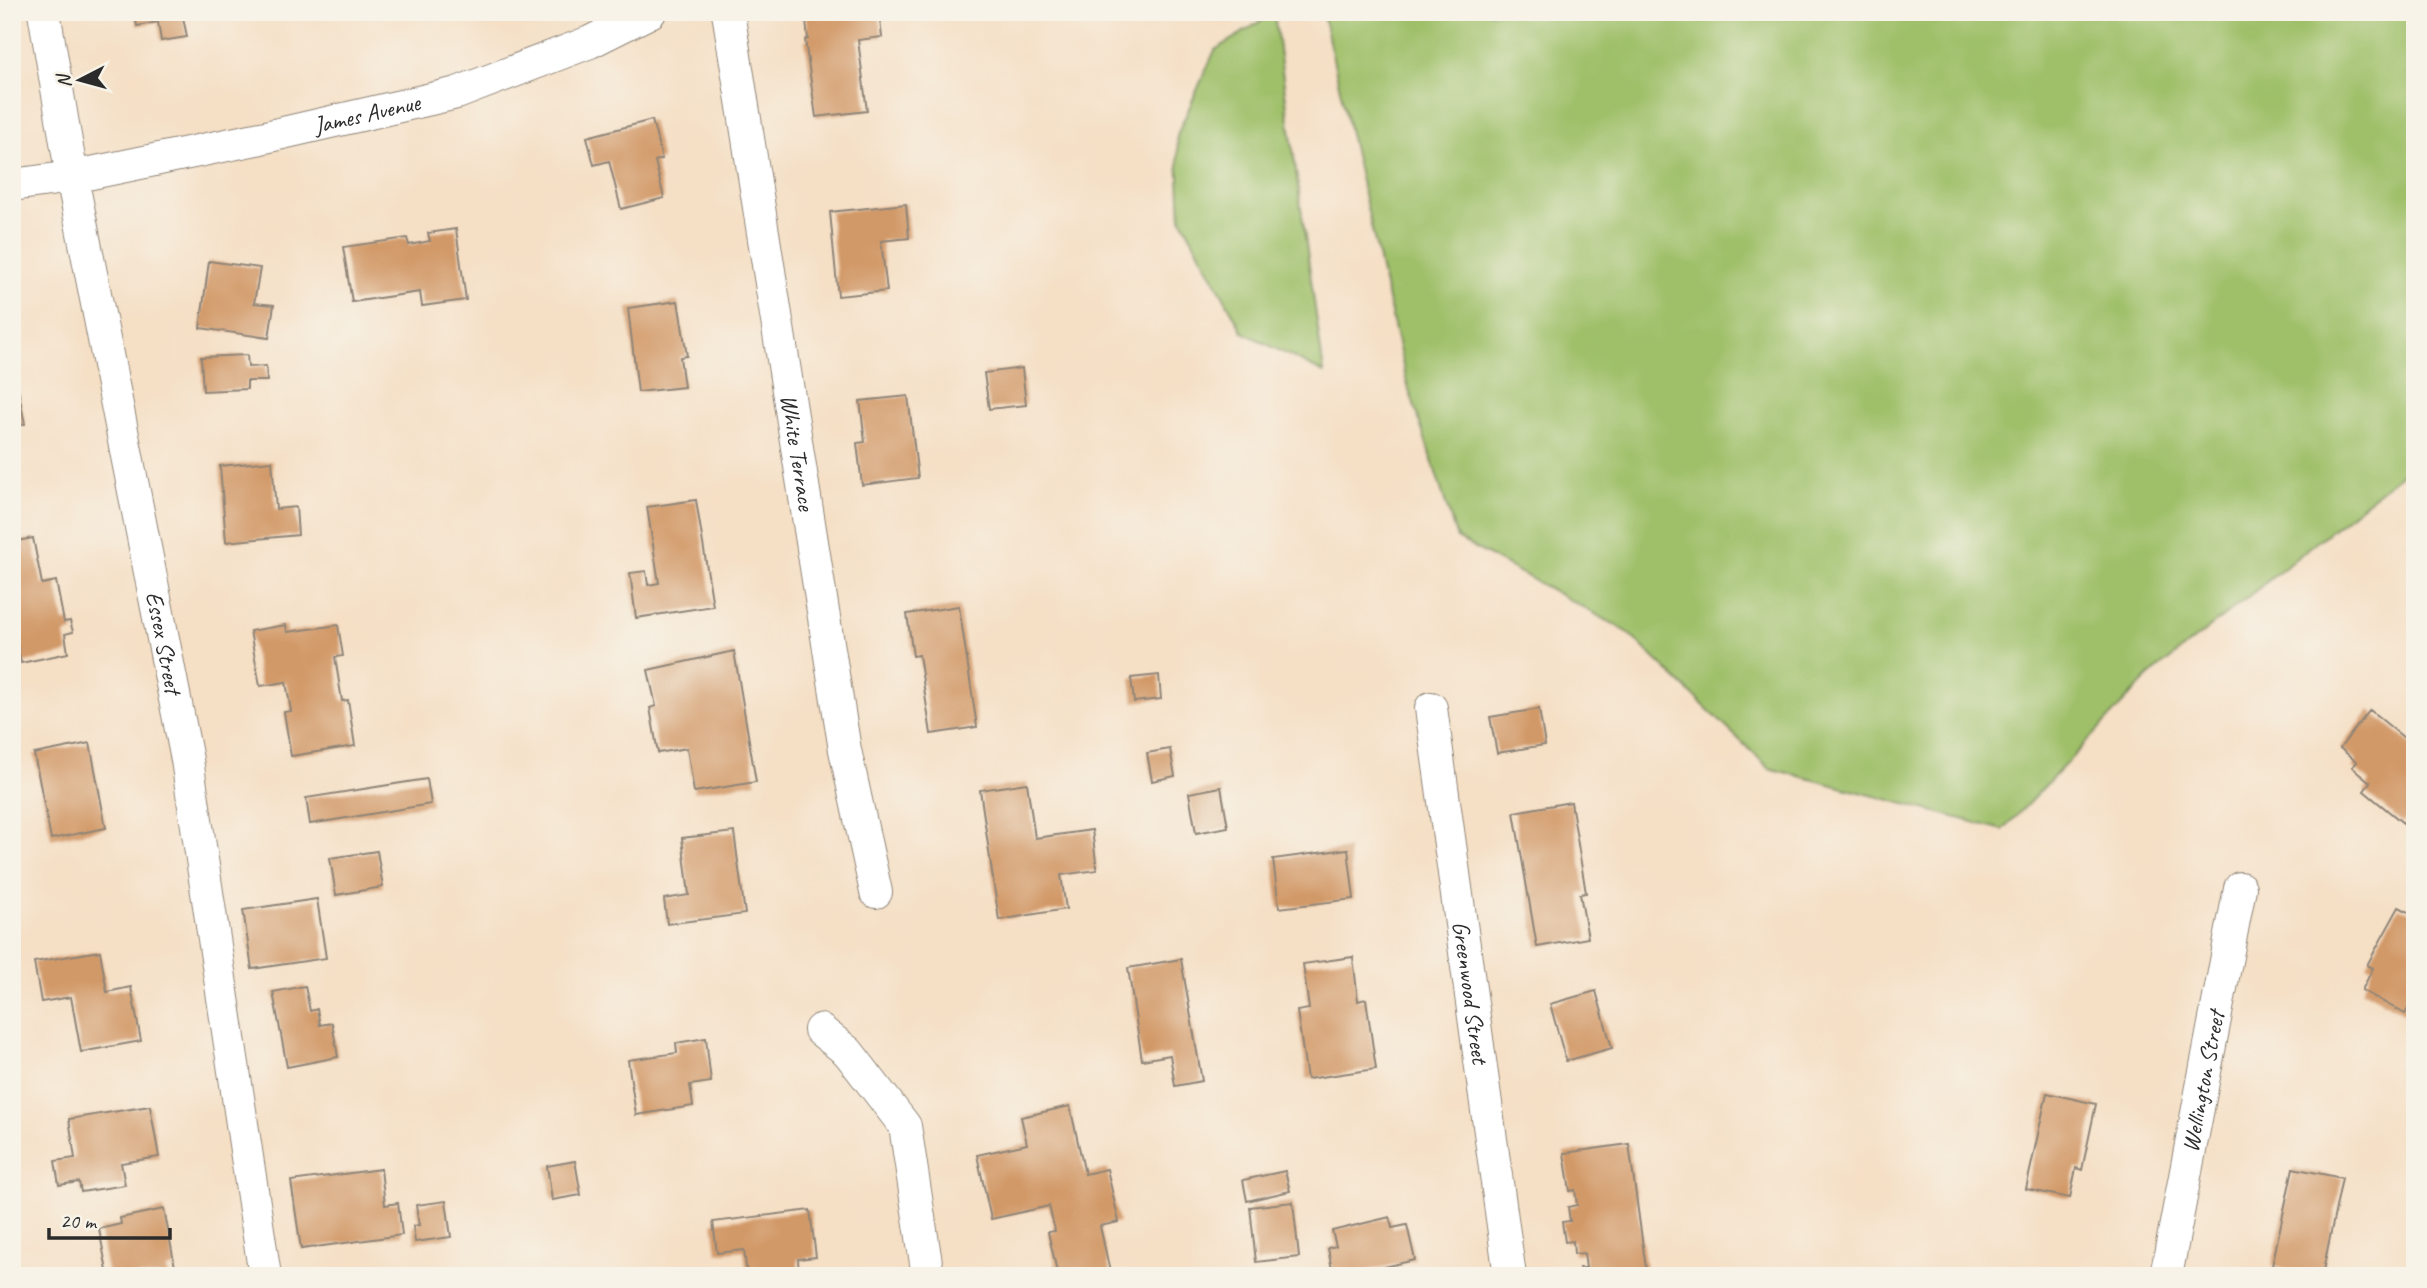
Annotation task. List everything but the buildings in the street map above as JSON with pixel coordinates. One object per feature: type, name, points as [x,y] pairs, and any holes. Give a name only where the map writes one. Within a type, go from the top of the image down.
[{"type":"street","name":"Essex Street","points":[[44,12],[72,177],[187,760],[265,1276]]},
{"type":"street","name":"James Avenue","points":[[12,185],[72,177],[261,138],[457,93],[590,41],[650,12]]},
{"type":"street","name":"White Terrace","points":[[728,12],[843,736],[876,892]]},
{"type":"street","name":"Greenwood Street","points":[[1431,708],[1510,1276]]},
{"type":"street","name":"Wellington Street","points":[[2165,1276],[2240,888]]},
{"type":"street","points":[[820,1030],[848,1052],[905,1126],[928,1276]]},
{"type":"green space","points":[[1330,12],[2415,12],[2415,463],[2149,676],[2003,830],[1769,768],[1626,631],[1457,538],[1407,383],[1324,19]]},
{"type":"green space","points":[[1274,13],[1324,373],[1243,332],[1181,218],[1177,135],[1215,50]]}]
